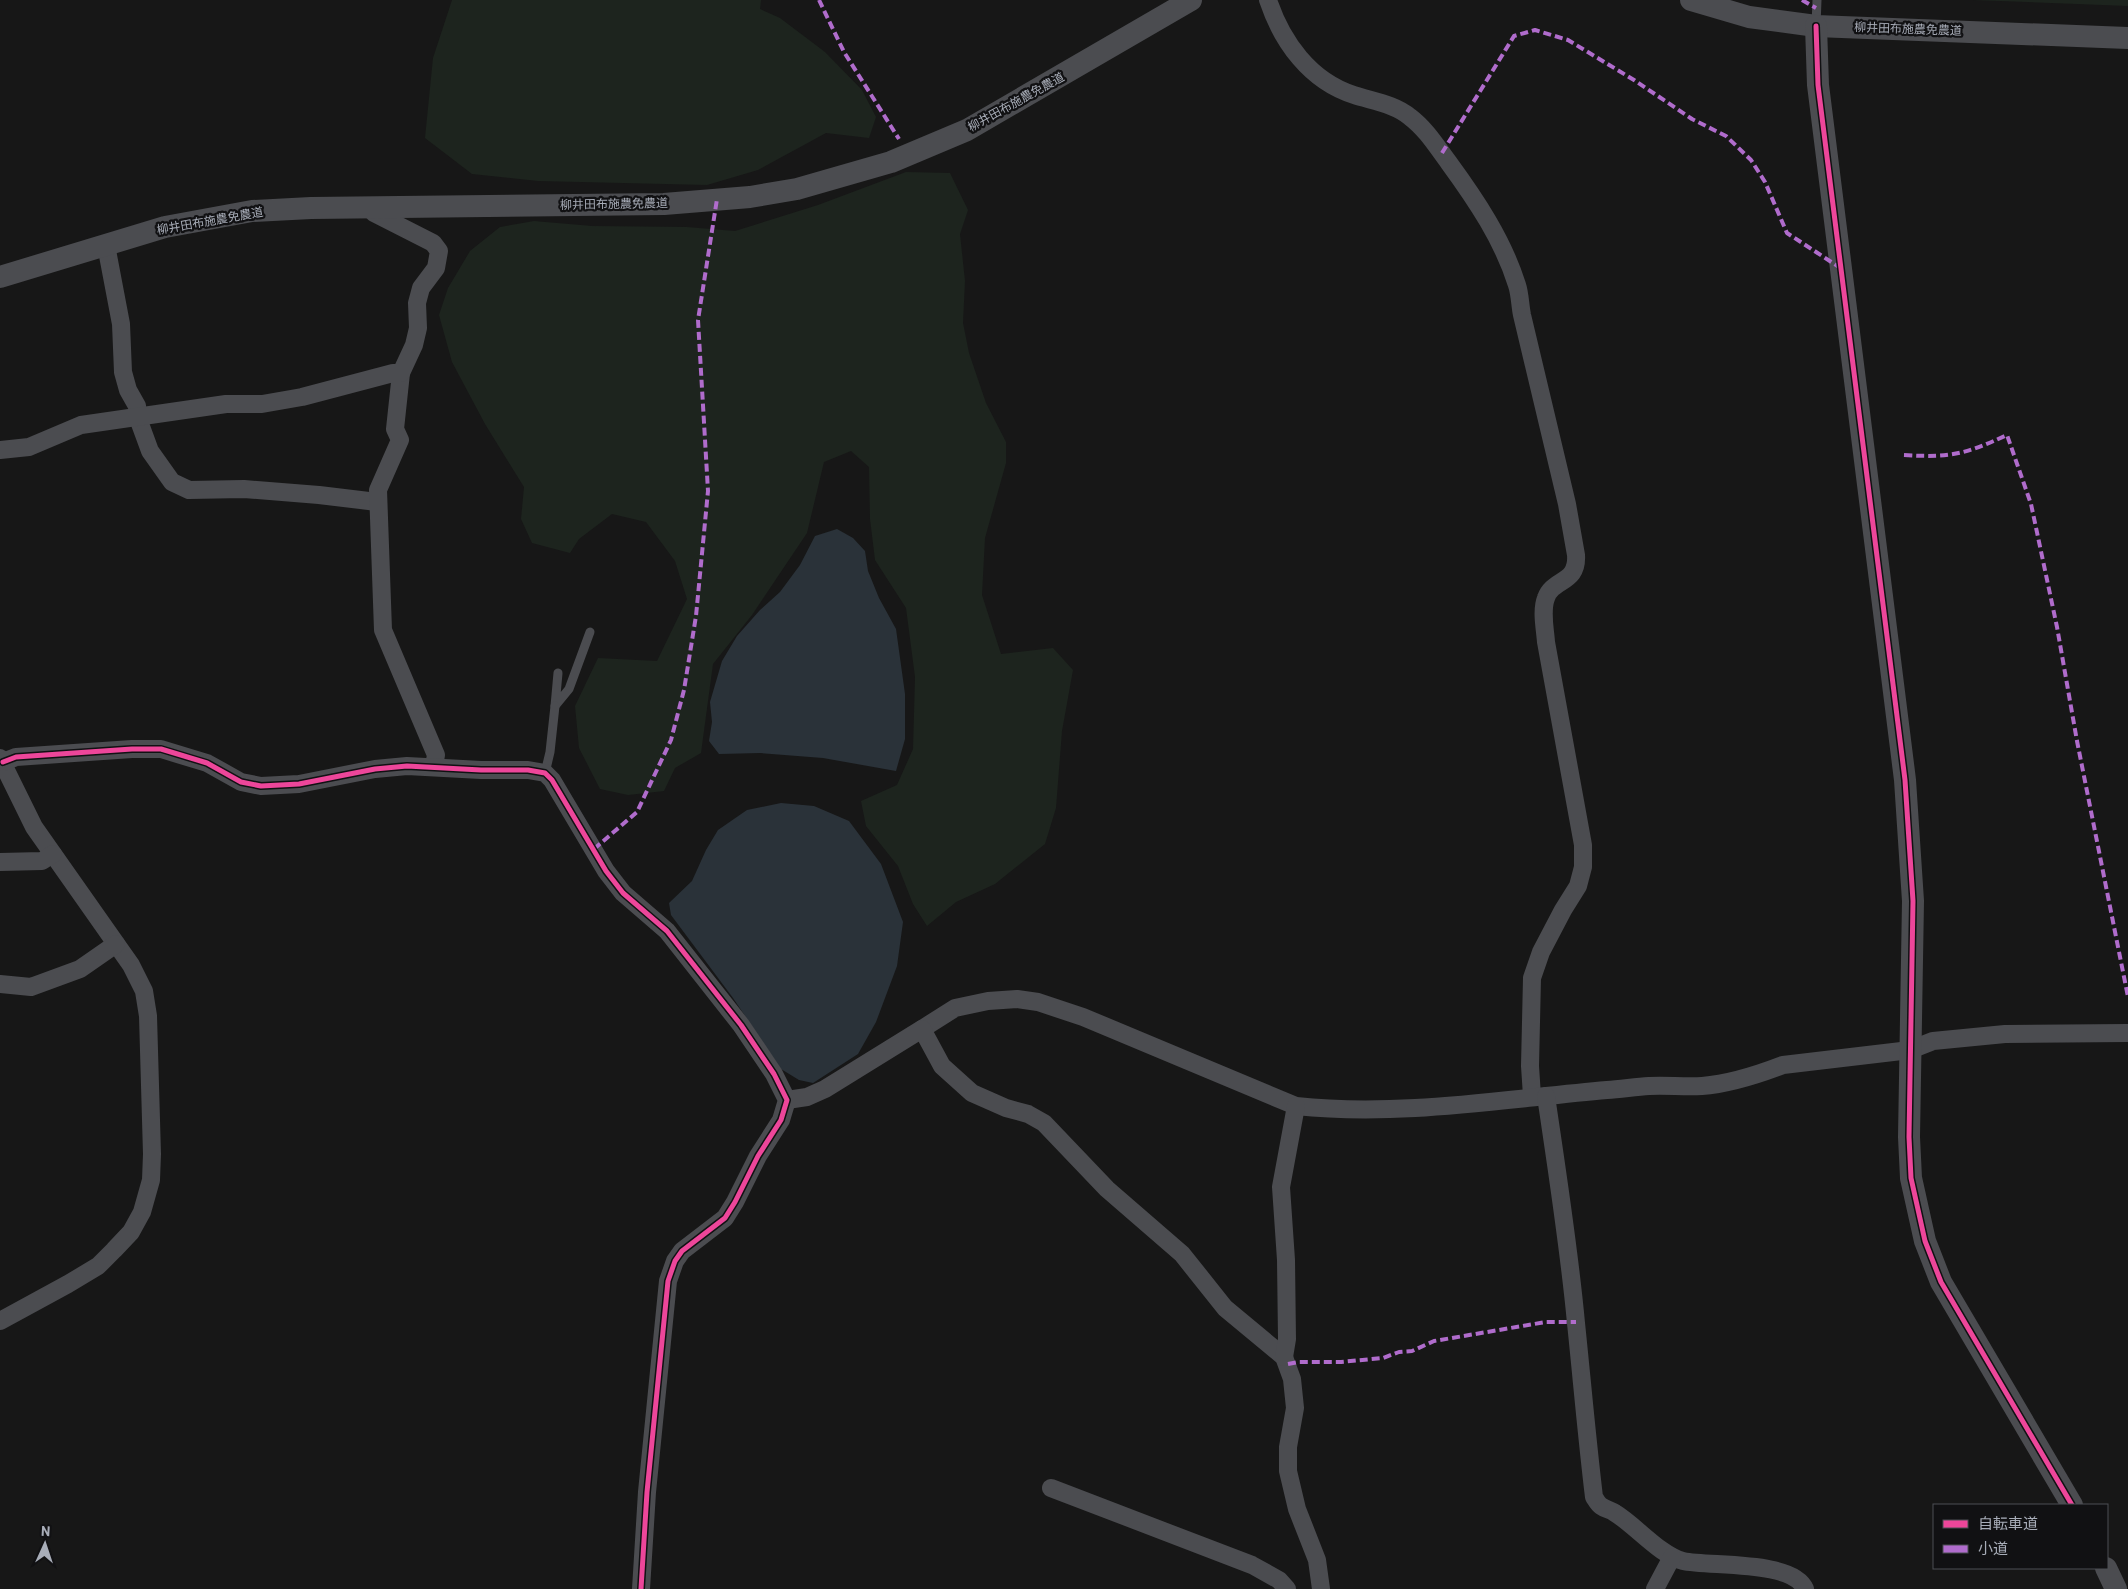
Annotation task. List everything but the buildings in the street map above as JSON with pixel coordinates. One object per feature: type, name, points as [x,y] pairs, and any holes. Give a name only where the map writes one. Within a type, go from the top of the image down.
[{"type":"street","name":"柳井田布施農免農道","points":[[0,277],[165,227],[252,211],[664,204],[750,197],[797,189],[891,162],[967,130],[1191,0]]},
{"type":"street","points":[[1268,0],[1272,12],[1293,50],[1307,67],[1322,80],[1351,94],[1383,103],[1409,116],[1426,132],[1472,194],[1502,248],[1518,286],[1522,315],[1566,504],[1576,564],[1574,572],[1552,590],[1546,598],[1544,616],[1546,642],[1583,845],[1583,867],[1578,886],[1541,952],[1532,978],[1530,1066],[1539,1096],[1576,1322],[1594,1497],[1599,1506],[1615,1513],[1672,1557],[1683,1561],[1716,1563],[1773,1571],[1792,1576],[1802,1583],[1805,1589]]},
{"type":"street","name":"柳井田布施農免農道","points":[[1691,0],[1749,17],[1816,26],[2128,38]]},
{"type":"street","points":[[1816,26],[1818,85],[1905,780],[1913,902],[1909,1137],[1911,1178],[1925,1241],[1941,1282],[2071,1504]]},
{"type":"street","points":[[369,208],[374,213],[433,242],[438,252],[436,268],[422,288],[417,303],[418,328],[414,345],[401,374],[395,429],[400,440],[378,490],[383,630],[436,754],[434,766]]},
{"type":"street","points":[[106,245],[121,324],[124,372],[128,390],[137,406],[138,416],[150,452],[172,482],[189,490],[244,489],[378,502]]},
{"type":"street","points":[[0,450],[29,447],[81,425],[226,404],[262,404],[302,397],[393,373],[401,374]]},
{"type":"street","points":[[0,1321],[98,1266],[131,1232],[142,1212],[151,1180],[148,1016],[144,991],[131,965],[34,827],[1,760],[132,749],[161,749],[207,764],[241,782],[261,786],[299,784],[375,769],[434,766],[545,772],[552,780],[606,871],[623,893],[667,931],[741,1025],[774,1074],[787,1100],[781,1120],[758,1156],[735,1202],[724,1218],[682,1251],[675,1261],[668,1281],[647,1492],[641,1589]]},
{"type":"street","points":[[0,862],[42,861],[53,854]]},
{"type":"street","points":[[0,984],[31,987],[80,969],[116,944]]},
{"type":"street","points":[[787,1100],[807,1097],[825,1089],[955,1008],[988,1001],[1017,1000],[1038,1002],[1084,1017],[1296,1106],[1325,1109],[1438,1106],[1648,1086],[1701,1086],[1725,1083],[1766,1071],[1782,1064],[1910,1050],[1933,1041],[2005,1034],[2128,1033]]},
{"type":"street","points":[[922,1029],[942,1066],[972,1092],[1006,1108],[1028,1114],[1044,1123],[1107,1189],[1182,1254],[1225,1308],[1284,1357]]},
{"type":"street","points":[[1296,1106],[1282,1187],[1287,1319],[1287,1339],[1284,1357],[1292,1379],[1295,1408],[1288,1447],[1288,1471],[1297,1509],[1317,1560],[1321,1589]]},
{"type":"street","points":[[1051,1488],[1252,1565],[1279,1580],[1287,1589]]},
{"type":"street","points":[[1656,1589],[1672,1557]]},
{"type":"street","points":[[2106,1569],[2116,1589]]},
{"type":"lane","points":[[1816,26],[1817,0]]},
{"type":"lane","points":[[555,706],[569,689],[590,632]]},
{"type":"lane","points":[[545,772],[550,752],[558,673]]},
{"type":"shaded area","points":[[452,0],[761,0],[760,9],[780,18],[825,52],[862,90],[876,117],[869,138],[826,133],[758,170],[707,185],[538,181],[472,174],[425,138],[433,58]]},
{"type":"shaded area","points":[[1973,0],[2128,0],[2128,6]]},
{"type":"shaded area","points":[[906,172],[950,173],[968,210],[960,234],[965,281],[963,323],[969,353],[986,403],[1006,442],[1006,463],[985,538],[982,595],[1001,654],[1053,648],[1073,670],[1062,731],[1056,808],[1045,844],[995,884],[956,902],[927,926],[913,904],[898,866],[866,826],[861,801],[897,785],[913,749],[915,677],[906,608],[875,560],[870,519],[869,467],[851,451],[824,462],[807,533],[752,615],[713,664],[701,753],[675,768],[664,791],[628,795],[600,789],[579,748],[575,706],[598,658],[657,661],[687,599],[675,561],[646,522],[612,514],[579,539],[570,553],[532,543],[521,519],[524,487],[485,424],[452,362],[439,315],[448,288],[470,251],[500,227],[534,221],[592,226],[687,227],[735,231],[818,205]]},
{"type":"shaded area","points":[[837,529],[853,538],[865,551],[868,571],[879,598],[896,629],[905,694],[905,739],[896,771],[823,758],[760,753],[719,754],[709,741],[712,722],[710,702],[722,661],[737,636],[760,610],[780,592],[800,565],[815,536]]},
{"type":"shaded area","points":[[781,803],[814,806],[849,821],[881,864],[903,922],[897,966],[876,1022],[858,1054],[813,1083],[799,1080],[781,1069],[733,998],[671,915],[669,903],[692,881],[706,850],[718,830],[747,810]]},
{"type":"marked path","points":[[819,0],[844,52],[899,139]]},
{"type":"marked path","points":[[1802,0],[1816,8]]},
{"type":"marked path","points":[[1442,153],[1514,36],[1535,30],[1568,40],[1634,80],[1692,119],[1726,136],[1751,160],[1765,182],[1787,233],[1842,269]]},
{"type":"marked path","points":[[594,849],[637,812],[671,740],[684,690],[696,616],[708,491],[698,320],[717,199]]},
{"type":"marked path","points":[[1904,455],[1934,456],[1957,453],[1980,447],[2007,435],[2031,504],[2057,627],[2077,741],[2128,997]]},
{"type":"marked path","points":[[1288,1364],[1383,1358],[1399,1352],[1412,1351],[1434,1341],[1546,1322],[1576,1322]]},
{"type":"cycle path","points":[[1816,26],[1818,85],[1905,780],[1913,901],[1909,1137],[1911,1178],[1925,1241],[1941,1282],[2071,1504]]},
{"type":"cycle path","points":[[3,762],[16,757],[132,749],[161,749],[207,763],[241,782],[261,786],[299,784],[375,769],[407,766],[481,770],[528,770],[545,773],[552,780],[606,871],[623,893],[667,931],[741,1025],[774,1074],[787,1100],[781,1120],[758,1156],[725,1218],[682,1251],[675,1261],[668,1281],[647,1492],[641,1589]]}]
